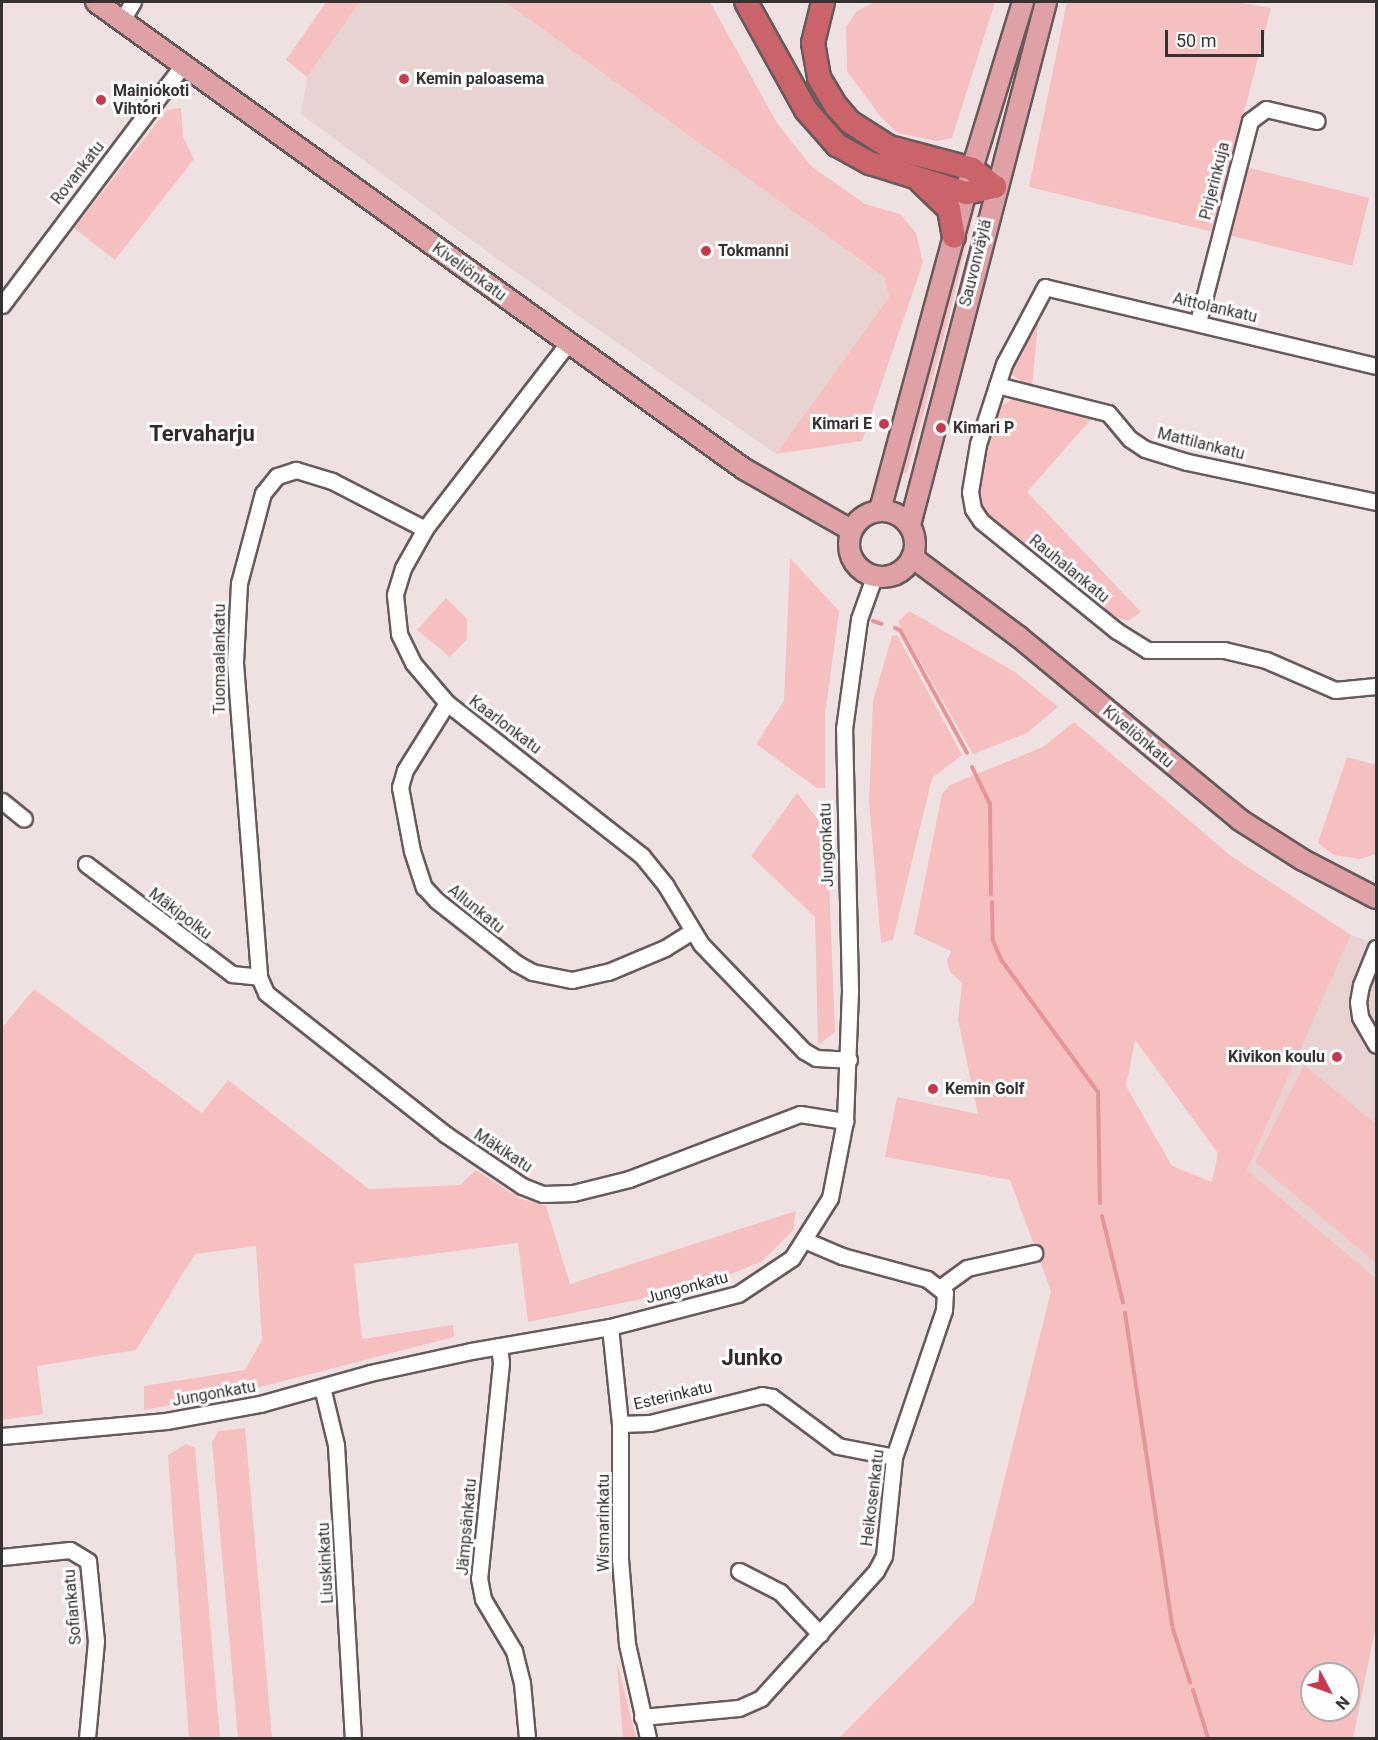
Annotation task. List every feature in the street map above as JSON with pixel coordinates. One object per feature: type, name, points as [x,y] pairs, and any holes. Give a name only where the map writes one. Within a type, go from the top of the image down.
[{"type":"highway","points":[[746,2],[806,110],[825,134],[860,159],[918,179],[966,193],[995,187]]},
{"type":"highway","points":[[824,2],[813,43],[819,78],[836,106],[850,122],[889,147],[972,169],[995,187]]},
{"type":"highway","points":[[918,179],[950,209],[954,237]]},
{"type":"main road","name":"Kiveliönkatu","points":[[96,2],[744,470],[851,530]]},
{"type":"main road","name":"Sauvonväylä","points":[[880,510],[972,169],[1023,2]]},
{"type":"main road","name":"Sauvonväylä","points":[[910,525],[995,187],[1046,2]]},
{"type":"main road","points":[[880,510],[902,517],[910,525],[915,544],[912,557],[900,572],[874,577],[851,558],[851,530],[863,516],[880,510]]},
{"type":"main road","name":"Kiveliönkatu","points":[[912,557],[1019,637],[1240,820],[1303,860],[1377,898]]},
{"type":"street","points":[[122,20],[133,2]]},
{"type":"street","name":"Rovankatu","points":[[2,305],[183,64]]},
{"type":"street","name":"Pirjerinkuja","points":[[1198,322],[1250,121],[1266,110],[1317,121]]},
{"type":"street","name":"Aittolankatu","points":[[1045,287],[1377,366]]},
{"type":"street","name":"Rauhalankatu","points":[[1045,287],[1013,340],[997,385],[972,473],[973,509],[981,521],[1117,631],[1150,651],[1224,650],[1266,660],[1335,690],[1377,686]]},
{"type":"street","name":"Kaarlonkatu","points":[[568,343],[425,529],[403,568],[395,595],[394,615],[413,663],[447,703],[629,843],[655,870],[691,932],[804,1051],[816,1058],[849,1060]]},
{"type":"street","name":"Mattilankatu","points":[[997,385],[1108,413],[1138,447],[1174,458],[1377,502]]},
{"type":"street","name":"Tuomaalankatu","points":[[259,977],[238,717],[235,630],[239,583],[262,493],[277,476],[296,470],[332,482],[425,529]]},
{"type":"street","name":"Jungonkatu","points":[[2,1436],[166,1421],[260,1404],[322,1387],[499,1346],[610,1327],[738,1294],[781,1268],[806,1241],[835,1182],[845,1121],[849,1060],[844,729],[859,619],[874,577]]},
{"type":"street","name":"Allunkatu","points":[[447,703],[405,770],[400,787],[412,851],[424,887],[436,900],[516,963],[532,972],[573,980],[608,972],[665,948],[691,932]]},
{"type":"street","points":[[2,801],[24,819]]},
{"type":"street","name":"Mäkipolku","points":[[86,864],[232,974],[259,977]]},
{"type":"street","points":[[1377,948],[1361,985],[1359,1002],[1360,1017],[1377,1045]]},
{"type":"street","name":"Mäkikatu","points":[[259,977],[278,1004],[446,1134],[522,1186],[543,1194],[573,1193],[629,1179],[800,1114],[845,1121]]},
{"type":"street","points":[[806,1241],[941,1287],[967,1268],[1034,1253]]},
{"type":"street","name":"Heikosenkatu","points":[[642,1717],[752,1705],[820,1634],[881,1562],[894,1456],[944,1310],[945,1298],[941,1287]]},
{"type":"street","name":"Wismarinkatu","points":[[610,1327],[620,1424],[620,1559],[627,1644],[648,1738]]},
{"type":"street","name":"Jämpsänkatu","points":[[499,1346],[501,1363],[479,1578],[483,1599],[513,1651],[522,1683],[527,1738]]},
{"type":"street","name":"Liuskinkatu","points":[[322,1387],[336,1445],[353,1738]]},
{"type":"street","name":"Esterinkatu","points":[[620,1424],[650,1423],[762,1395],[772,1397],[838,1446],[894,1456]]},
{"type":"street","name":"Sofiankatu","points":[[2,1557],[70,1550],[88,1561],[96,1641],[87,1738]]},
{"type":"street","points":[[739,1571],[780,1592],[820,1634]]},
{"type":"shaded area","points":[[326,2],[360,2],[307,77],[286,60]]},
{"type":"shaded area","points":[[360,2],[505,2],[884,277],[889,297],[776,454],[489,253],[301,114],[307,77]]},
{"type":"shaded area","points":[[505,2],[710,2],[777,123],[811,166],[865,204],[900,214],[916,233],[923,262],[862,441],[776,454],[889,297],[884,277]]},
{"type":"shaded area","points":[[875,2],[995,2],[952,138],[937,141],[898,133],[880,116],[847,71],[846,27],[857,11]]},
{"type":"shaded area","points":[[1067,2],[1236,2],[1271,8],[1213,232],[1029,187]]},
{"type":"shaded area","points":[[181,108],[183,137],[194,159],[115,260],[74,228],[167,110]]},
{"type":"shaded area","points":[[1246,167],[1369,198],[1352,266],[1229,235]]},
{"type":"shaded area","points":[[973,200],[977,201],[907,473],[899,473]]},
{"type":"shaded area","points":[[1039,313],[1032,388],[1012,375],[1011,365]]},
{"type":"shaded area","points":[[1015,398],[1093,417],[1027,492],[1141,612],[1128,621],[1111,616],[987,517],[979,505],[976,485],[991,423],[997,408]]},
{"type":"shaded area","points":[[790,558],[839,611],[825,715],[825,788],[817,788],[756,744],[784,701]]},
{"type":"shaded area","points":[[446,598],[467,619],[467,639],[450,657],[417,630]]},
{"type":"shaded area","points":[[909,611],[1015,672],[1058,707],[1027,733],[973,754],[898,622]]},
{"type":"shaded area","points":[[897,635],[962,755],[932,778],[893,940],[881,943],[869,801],[873,701],[892,636]]},
{"type":"shaded area","name":"Kemin Golf","points":[[1074,722],[1231,856],[1351,935],[1247,1170],[1376,1278],[1376,1625],[1360,1704],[1360,1662],[1300,1662],[1300,1722],[1356,1722],[1353,1738],[839,1738],[974,1602],[1051,1291],[1010,1180],[885,1157],[897,1097],[978,1114],[958,1020],[962,983],[950,972],[947,961],[951,951],[914,934],[942,794],[950,785],[1043,747]],"holes":[[[1135,1040],[1218,1153],[1212,1182],[1172,1166],[1126,1086]]]},
{"type":"shaded area","points":[[1347,757],[1376,765],[1376,854],[1360,859],[1334,855],[1318,843]]},
{"type":"shaded area","points":[[797,793],[827,831],[835,1032],[818,1045],[815,917],[751,856]]},
{"type":"shaded area","name":"Kivikon koulu","points":[[1351,935],[1376,944],[1376,1278],[1247,1170]]},
{"type":"shaded area","points":[[34,989],[202,1113],[228,1080],[369,1189],[460,1185],[476,1170],[519,1198],[546,1206],[570,1284],[796,1211],[793,1230],[761,1262],[696,1288],[528,1322],[518,1243],[354,1264],[362,1339],[453,1325],[454,1337],[240,1392],[144,1410],[144,1386],[245,1370],[262,1340],[256,1246],[195,1254],[136,1350],[37,1366],[43,1414],[2,1420],[2,1028]]},
{"type":"shaded area","points":[[1304,1065],[1376,1124],[1376,1263],[1255,1162]]},
{"type":"shaded area","points":[[245,1428],[272,1738],[238,1738],[212,1442],[218,1431]]},
{"type":"shaded area","points":[[186,1444],[195,1448],[220,1738],[189,1738],[168,1455]]},
{"type":"shaded area","points":[[617,1662],[636,1738],[623,1738]]},
{"type":"waterway","points":[[873,621],[882,624]]},
{"type":"waterway","points":[[895,628],[900,630],[967,753]]},
{"type":"waterway","points":[[972,767],[990,804],[991,894]]},
{"type":"waterway","points":[[992,902],[993,941],[1002,961],[1098,1092],[1100,1203]]},
{"type":"waterway","points":[[1102,1216],[1123,1302]]},
{"type":"waterway","points":[[1125,1313],[1172,1625]]},
{"type":"waterway","points":[[1173,1629],[1190,1682]]},
{"type":"waterway","points":[[1193,1690],[1208,1738]]},
{"type":"place","name":"Kemin paloasema","points":[[404,79]]},
{"type":"place","name":"Mainiokoti Vihtori","points":[[101,100]]},
{"type":"place","name":"Tokmanni","points":[[706,251]]},
{"type":"place","name":"Kimari E","points":[[884,424]]},
{"type":"place","name":"Kimari P","points":[[941,428]]},
{"type":"place","name":"Kivikon koulu","points":[[1337,1057]]},
{"type":"place","name":"Kemin Golf","points":[[933,1089]]},
{"type":"district","name":"Tervaharju","points":[[202,434]]},
{"type":"district","name":"Junko","points":[[752,1358]]}]
